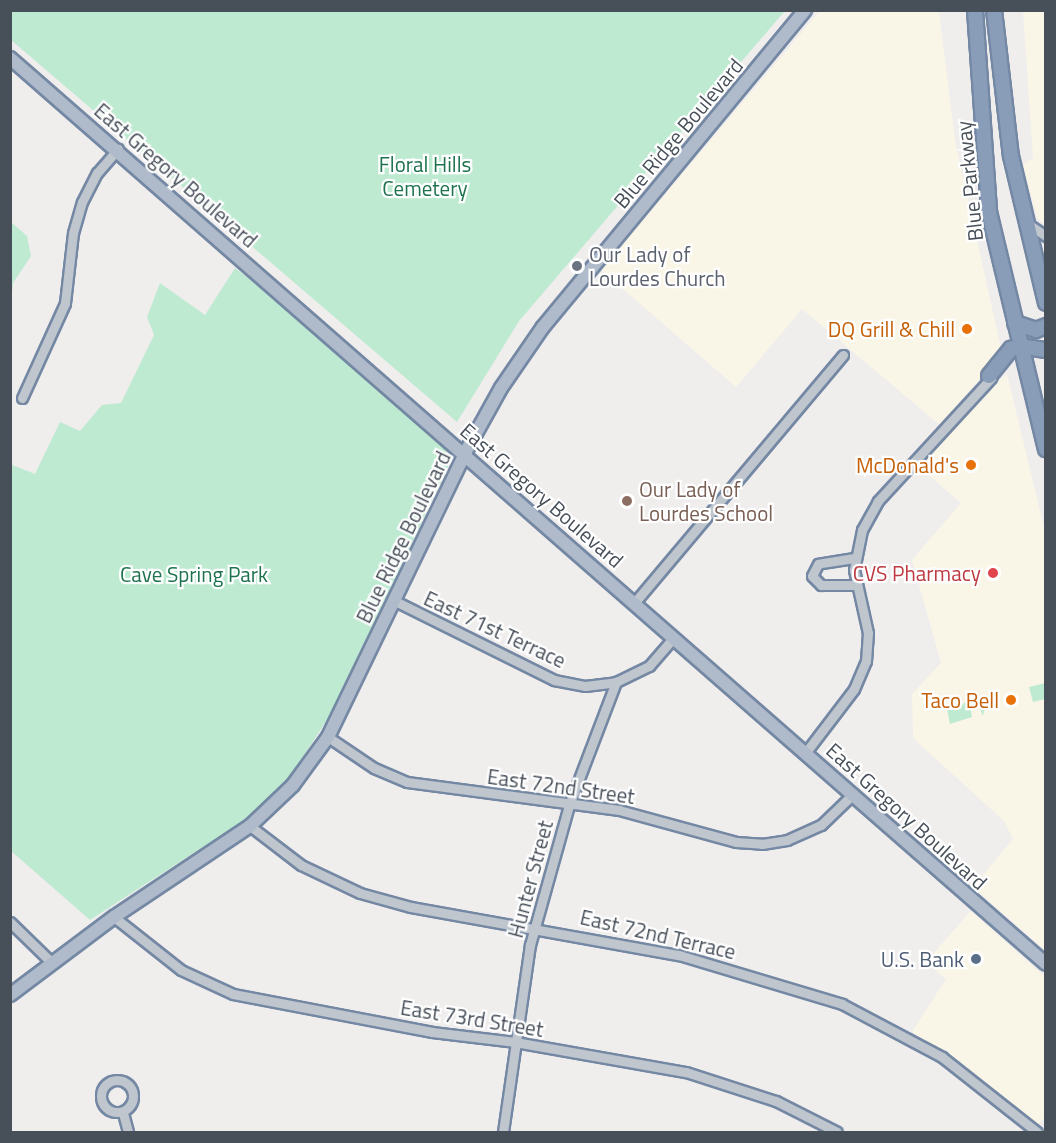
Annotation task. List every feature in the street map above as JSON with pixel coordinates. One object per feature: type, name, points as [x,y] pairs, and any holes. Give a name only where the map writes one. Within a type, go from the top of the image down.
[{"type":"highway","name":"Blue Parkway","points":[[975,10],[989,212],[1046,449]]},
{"type":"highway","points":[[994,10],[1011,156],[1046,303]]},
{"type":"highway","points":[[1014,323],[1036,330],[1046,326]]},
{"type":"highway","points":[[990,377],[1003,357],[1020,346],[1046,350]]},
{"type":"highway","points":[[990,377],[1007,367],[1025,366]]},
{"type":"main road","name":"Blue Ridge Boulevard","points":[[10,995],[51,962],[114,917],[250,826],[293,785],[328,737],[465,453],[501,388],[543,327],[805,10]]},
{"type":"main road","name":"East Gregory Boulevard","points":[[10,58],[118,149],[1046,964]]},
{"type":"street","points":[[22,398],[65,303],[73,233],[82,202],[97,173],[118,149]]},
{"type":"street","points":[[1028,224],[1046,237]]},
{"type":"street","points":[[635,602],[843,355]]},
{"type":"street","points":[[806,752],[854,688],[866,661],[868,633],[857,585],[854,558],[862,530],[878,501],[990,377]]},
{"type":"street","points":[[854,558],[818,564],[812,576],[821,585],[857,585]]},
{"type":"street","name":"East 71st Terrace","points":[[395,601],[554,680],[585,686],[616,682]]},
{"type":"street","points":[[616,682],[649,666],[674,637]]},
{"type":"street","name":"Hunter Street","points":[[502,1132],[534,926],[569,805],[616,682]]},
{"type":"street","name":"East 72nd Street","points":[[328,737],[374,768],[407,782],[619,810],[736,842],[762,844],[787,840],[821,825],[853,794]]},
{"type":"street","name":"East 72nd Terrace","points":[[250,826],[302,865],[360,892],[411,907],[534,926],[679,955],[842,1004],[942,1057],[1039,1132]]},
{"type":"street","name":"East 73rd Street","points":[[114,917],[181,970],[233,994],[432,1032],[515,1042],[686,1072],[776,1101],[837,1132]]},
{"type":"street","points":[[10,922],[51,962]]},
{"type":"street","points":[[123,1113],[128,1132]]},
{"type":"street","points":[[1039,1132],[1046,1126]]},
{"type":"shaded area","points":[[820,11],[939,11],[955,141],[1002,353],[940,425],[802,309],[736,387],[601,270]]},
{"type":"shaded area","points":[[1023,11],[1045,11],[1045,226],[1037,217],[1023,165],[1033,158]]},
{"type":"shaded area","points":[[1007,374],[1045,532],[1045,950],[973,887],[1013,839],[1004,821],[913,738],[912,694],[941,663],[912,560],[961,503],[917,465],[978,398]]},
{"type":"shaded area","points":[[971,911],[1045,977],[1045,1118],[1038,1124],[1031,1123],[972,1074],[912,1032],[946,979],[926,962]]},
{"type":"green space","name":"Floral Hills Cemetery","points":[[11,10],[783,10],[784,12],[519,321],[457,422],[11,40]]},
{"type":"green space","points":[[11,222],[27,236],[31,256],[13,283],[11,303]]},
{"type":"green space","name":"Cave Spring Park","points":[[235,268],[295,313],[446,443],[448,467],[330,715],[284,786],[246,819],[90,920],[11,851],[10,464],[35,474],[60,422],[80,431],[102,405],[121,403],[154,335],[147,317],[160,283],[205,315]]},
{"type":"green space","points":[[1045,683],[1045,699],[1033,702],[1029,687]]},
{"type":"green space","points":[[992,696],[991,708],[984,711],[983,716],[976,700]]},
{"type":"green space","points":[[969,699],[972,717],[950,724],[947,709],[956,710]]},
{"type":"place","name":"Our Lady of Lourdes Church","points":[[577,266]]},
{"type":"place","name":"DQ Grill & Chill","points":[[967,329]]},
{"type":"place","name":"McDonald's","points":[[971,465]]},
{"type":"place","name":"Our Lady of Lourdes School","points":[[627,501]]},
{"type":"place","name":"CVS Pharmacy","points":[[993,573]]},
{"type":"place","name":"Taco Bell","points":[[1011,700]]},
{"type":"place","name":"U.S. Bank","points":[[976,959]]}]
